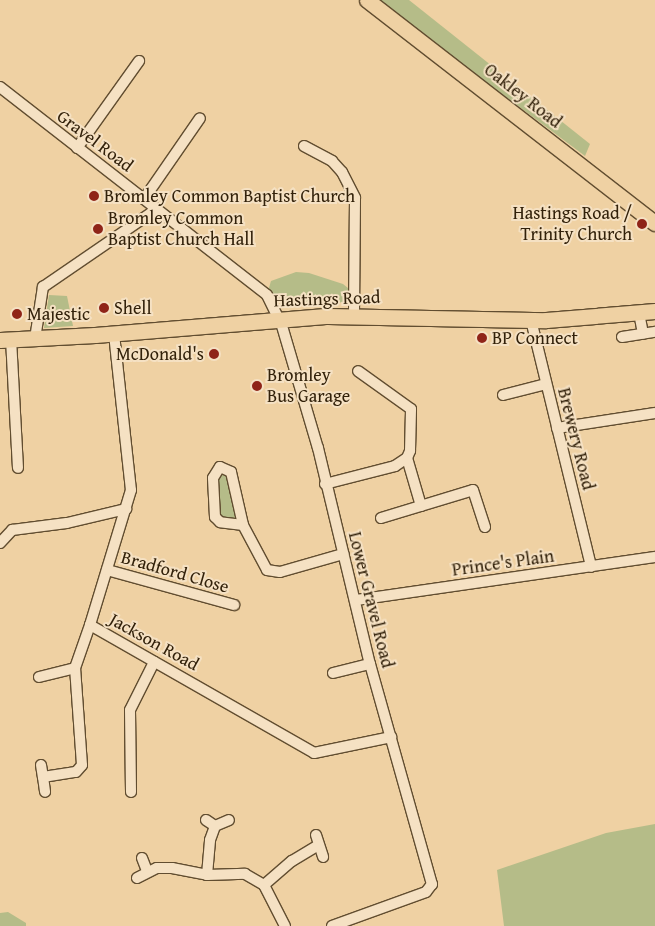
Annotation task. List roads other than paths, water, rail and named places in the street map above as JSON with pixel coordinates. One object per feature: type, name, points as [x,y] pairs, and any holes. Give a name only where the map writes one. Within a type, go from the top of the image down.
[{"type":"main road","name":"Oakley Road","points":[[367,0],[655,223]]},
{"type":"main road","name":"Hastings Road","points":[[6,339],[114,334],[276,316],[531,320],[655,311]]},
{"type":"street","points":[[77,148],[139,61]]},
{"type":"street","name":"Gravel Road","points":[[0,87],[267,295],[276,316]]},
{"type":"street","points":[[144,199],[200,118]]},
{"type":"street","points":[[304,146],[332,161],[342,172],[356,198],[354,316]]},
{"type":"street","points":[[35,339],[43,287],[157,208]]},
{"type":"street","points":[[639,313],[642,334]]},
{"type":"street","name":"Lower Gravel Road","points":[[276,316],[318,448],[324,484],[356,600],[370,664],[431,889],[332,926]]},
{"type":"street","name":"Brewery Road","points":[[531,320],[591,566]]},
{"type":"street","points":[[622,337],[655,332]]},
{"type":"street","name":"Jackson Road","points":[[114,334],[131,490],[90,625],[314,753],[391,737]]},
{"type":"street","points":[[6,339],[18,468]]},
{"type":"street","points":[[358,371],[411,409],[407,458],[421,506]]},
{"type":"street","points":[[504,395],[546,384]]},
{"type":"street","points":[[557,428],[655,413]]},
{"type":"street","points":[[324,484],[395,466],[407,458]]},
{"type":"street","points":[[243,525],[220,522],[215,517],[213,478],[220,467],[232,472],[243,525],[271,572],[344,554]]},
{"type":"street","points":[[381,518],[473,490],[485,527]]},
{"type":"street","points":[[0,542],[12,530],[67,523],[126,509]]},
{"type":"street","name":"Prince's Plain","points":[[356,600],[655,557]]},
{"type":"street","name":"Bradford Close","points":[[107,570],[234,605]]},
{"type":"street","points":[[43,777],[76,772],[82,765],[75,668],[90,625]]},
{"type":"street","points":[[130,792],[130,710],[154,662]]},
{"type":"street","points":[[333,673],[370,664]]},
{"type":"street","points":[[39,676],[75,668]]},
{"type":"street","points":[[41,765],[44,792]]},
{"type":"street","points":[[206,820],[215,826]]},
{"type":"street","points":[[207,875],[210,840],[215,826],[228,820]]},
{"type":"street","points":[[264,885],[318,840],[323,857]]},
{"type":"street","points":[[142,858],[146,871]]},
{"type":"street","points":[[137,878],[146,871],[172,868],[207,875],[245,874],[264,885],[285,926]]},
{"type":"place","name":"Bromley Common Baptist Church","points":[[94,196]]},
{"type":"place","name":"Hastings Road / Trinity Church","points":[[642,224]]},
{"type":"place","name":"Bromley Common Baptist Church Hall","points":[[98,229]]},
{"type":"place","name":"Shell","points":[[104,308]]},
{"type":"place","name":"Majestic","points":[[17,314]]},
{"type":"place","name":"BP Connect","points":[[482,338]]},
{"type":"place","name":"McDonald's","points":[[214,354]]},
{"type":"place","name":"Bromley Bus Garage","points":[[257,386]]}]
